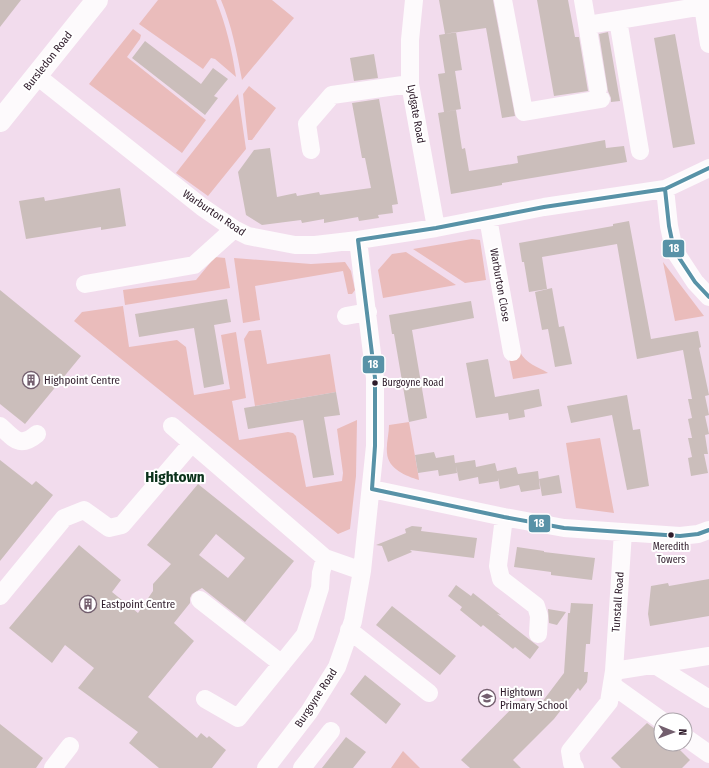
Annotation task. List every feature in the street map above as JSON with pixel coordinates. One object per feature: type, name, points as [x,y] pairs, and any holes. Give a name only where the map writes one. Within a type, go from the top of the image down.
[{"type":"main road","name":"Bursledon Road","points":[[0,121],[97,0]]},
{"type":"street","name":"Lydgate Road","points":[[414,0],[410,40],[410,84],[436,228]]},
{"type":"street","points":[[503,0],[524,112],[600,94],[583,0]]},
{"type":"street","points":[[588,25],[702,3],[709,44]]},
{"type":"street","points":[[618,20],[640,151]]},
{"type":"street","name":"Warburton Road","points":[[37,76],[202,208],[234,230],[248,236],[295,245],[315,245],[358,240],[436,228],[544,207],[665,189],[709,168]]},
{"type":"street","points":[[311,150],[307,124],[332,95],[410,84]]},
{"type":"street","points":[[665,189],[669,226],[674,250],[695,282],[709,297]]},
{"type":"street","name":"Warburton Close","points":[[488,218],[512,352]]},
{"type":"street","points":[[85,284],[194,265],[234,230]]},
{"type":"street","name":"Burgoyne Road","points":[[271,761],[309,712],[337,667],[353,621],[362,571],[372,489],[375,446],[376,378],[358,240]]},
{"type":"street","points":[[346,316],[368,312]]},
{"type":"street","points":[[0,426],[17,441],[23,442],[30,440],[37,434]]},
{"type":"street","points":[[172,426],[325,558],[362,571]]},
{"type":"street","points":[[0,596],[64,518],[84,510],[110,528],[122,525],[192,442]]},
{"type":"street","points":[[372,489],[564,528],[680,536],[698,534],[709,530]]},
{"type":"street","points":[[504,517],[498,566],[501,579],[536,606],[539,616],[538,634]]},
{"type":"street","name":"Tunstall Road","points":[[575,768],[570,756],[570,751],[609,702],[613,678],[623,532]]},
{"type":"street","points":[[205,699],[238,718],[305,635],[320,588],[321,573],[325,558]]},
{"type":"street","points":[[200,600],[282,664]]},
{"type":"street","points":[[349,630],[429,693]]},
{"type":"street","points":[[613,678],[655,665],[709,656]]},
{"type":"street","points":[[655,665],[709,699]]},
{"type":"street","points":[[613,678],[653,713]]},
{"type":"street","points":[[302,768],[331,731]]},
{"type":"street","points":[[693,743],[709,754]]},
{"type":"street","points":[[53,768],[70,746]]},
{"type":"street","points":[[271,761],[294,768]]},
{"type":"shaded area","points":[[158,0],[216,0],[223,19],[233,57],[236,77],[215,59],[211,58],[203,69],[139,24]]},
{"type":"shaded area","points":[[221,0],[272,0],[294,18],[242,80],[231,30]]},
{"type":"shaded area","points":[[133,29],[141,35],[140,39],[127,57],[206,120],[182,153],[89,84]]},
{"type":"shaded area","points":[[249,86],[276,108],[252,140],[248,140],[243,94]]},
{"type":"shaded area","points":[[238,94],[246,149],[208,196],[176,173]]},
{"type":"shaded area","points":[[472,239],[480,240],[486,280],[465,283],[413,249]]},
{"type":"shaded area","points":[[406,252],[456,285],[383,298],[378,270],[392,254]]},
{"type":"shaded area","points":[[215,257],[225,258],[230,288],[125,305],[123,290],[196,280]]},
{"type":"shaded area","points":[[234,258],[311,264],[345,262],[351,271],[355,290],[352,294],[348,294],[343,271],[255,286],[260,320],[243,323]]},
{"type":"shaded area","points":[[663,262],[704,316],[675,321]]},
{"type":"shaded area","points":[[123,306],[129,347],[177,340],[186,347],[194,395],[230,389],[221,335],[236,332],[246,398],[232,401],[239,440],[288,432],[293,433],[296,436],[306,487],[342,481],[343,473],[337,429],[357,420],[356,476],[350,529],[338,534],[74,321],[82,312]]},
{"type":"shaded area","points":[[261,330],[267,364],[330,354],[336,392],[255,406],[244,339],[249,331]]},
{"type":"shaded area","points":[[520,352],[529,362],[548,373],[513,379],[508,354]]},
{"type":"shaded area","points":[[409,422],[419,480],[398,471],[388,459],[387,446],[389,425]]},
{"type":"shaded area","points":[[600,438],[614,513],[576,508],[566,443]]},
{"type":"shaded area","points":[[403,751],[420,768],[391,768]]},
{"type":"building","points":[[0,0],[21,0],[0,27]]},
{"type":"building","points":[[439,0],[493,0],[515,116],[502,118],[486,28],[445,34]]},
{"type":"building","points":[[537,0],[568,0],[575,37],[579,37],[588,91],[554,96]]},
{"type":"building","points":[[456,32],[462,70],[455,71],[461,109],[444,112],[438,74],[445,73],[439,35]]},
{"type":"building","points":[[608,32],[620,101],[611,102],[599,34]]},
{"type":"building","points":[[675,34],[695,144],[673,148],[654,38]]},
{"type":"building","points":[[145,41],[201,84],[213,68],[228,79],[214,96],[218,98],[205,115],[132,58]]},
{"type":"building","points":[[374,54],[378,78],[354,81],[350,58]]},
{"type":"building","points":[[379,99],[398,204],[392,205],[393,213],[378,215],[379,218],[359,221],[358,217],[324,223],[324,219],[302,223],[301,220],[262,225],[246,215],[238,172],[254,150],[270,148],[277,197],[296,193],[297,196],[319,192],[320,195],[371,188],[365,158],[362,158],[352,103]]},
{"type":"building","points":[[456,110],[462,149],[465,148],[469,171],[518,163],[517,156],[605,140],[606,148],[624,146],[627,162],[502,183],[502,185],[451,194],[438,113]]},
{"type":"building","points":[[120,188],[126,226],[101,230],[101,227],[26,239],[19,201],[44,197],[45,201]]},
{"type":"building","points":[[629,221],[651,339],[698,331],[701,347],[699,348],[709,395],[705,396],[709,415],[705,416],[709,434],[705,435],[708,454],[704,454],[708,473],[691,476],[688,458],[692,457],[688,438],[692,438],[688,419],[692,418],[688,399],[692,399],[683,350],[637,359],[617,244],[542,257],[547,289],[529,292],[519,243],[613,226],[613,224]]},
{"type":"building","points":[[552,288],[559,327],[564,326],[572,364],[555,367],[548,329],[542,330],[535,292]]},
{"type":"building","name":"Highpoint Centre","points":[[0,290],[81,356],[25,424],[0,404]]},
{"type":"building","points":[[227,299],[231,322],[214,325],[224,384],[204,388],[194,328],[139,337],[135,314]]},
{"type":"building","points":[[471,301],[474,318],[412,330],[427,418],[409,422],[394,334],[392,334],[389,315]]},
{"type":"building","points":[[488,359],[495,397],[539,389],[542,406],[524,410],[525,417],[509,420],[508,413],[476,418],[466,363]]},
{"type":"building","points":[[336,392],[340,415],[324,417],[334,475],[313,478],[303,420],[248,429],[244,408]]},
{"type":"building","points":[[627,395],[633,430],[640,429],[649,486],[627,490],[612,415],[571,423],[567,406]]},
{"type":"building","points":[[434,452],[436,458],[454,455],[455,463],[475,460],[476,467],[495,463],[497,471],[516,467],[518,474],[538,471],[540,489],[521,492],[519,485],[500,489],[498,478],[498,481],[479,484],[478,477],[459,481],[456,466],[457,473],[439,476],[438,470],[418,473],[415,455]]},
{"type":"building","points":[[0,460],[32,485],[36,481],[53,495],[0,561]]},
{"type":"building","points":[[559,475],[562,493],[542,496],[539,479]]},
{"type":"building","name":"Eastpoint Centre","points":[[198,484],[294,561],[245,622],[202,588],[192,594],[190,603],[174,623],[194,641],[148,697],[197,738],[201,733],[207,738],[209,736],[226,750],[212,768],[159,768],[129,743],[138,732],[78,688],[94,668],[65,645],[52,663],[9,628],[79,545],[121,580],[112,592],[138,613],[153,591],[153,584],[171,564],[147,545]],"holes":[[[216,534],[245,558],[228,578],[199,555]]]},
{"type":"building","points":[[412,526],[422,527],[421,531],[477,538],[474,558],[410,550],[412,552],[388,562],[382,546],[376,545],[406,533],[405,529]]},
{"type":"building","points":[[517,547],[595,558],[592,580],[551,575],[551,572],[514,567]]},
{"type":"building","name":"Meredith Towers","points":[[709,579],[709,616],[650,626],[648,614],[651,586],[668,583],[669,586]]},
{"type":"building","points":[[456,585],[471,596],[473,593],[539,647],[530,659],[515,647],[513,649],[483,625],[481,627],[460,610],[462,607],[448,596]]},
{"type":"building","points":[[571,603],[593,604],[590,644],[586,644],[584,672],[588,672],[587,682],[580,691],[578,688],[554,719],[513,760],[521,768],[470,768],[461,760],[523,697],[536,710],[564,673],[568,613],[570,613]]},
{"type":"building","points":[[392,606],[456,656],[440,675],[376,625]]},
{"type":"building","points":[[548,609],[566,612],[557,625],[549,623]]},
{"type":"building","points":[[365,675],[401,704],[386,724],[350,694]]},
{"type":"building","points":[[647,723],[653,728],[653,752],[682,752],[690,760],[682,768],[621,768],[611,758]]},
{"type":"building","points":[[0,724],[43,758],[36,768],[0,768]]},
{"type":"building","points":[[346,737],[366,752],[353,768],[322,768]]},
{"type":"transit line","name":"18","points":[[358,240],[436,228],[544,207],[665,189],[709,168]]},
{"type":"transit line","name":"18","points":[[665,189],[669,226],[674,250],[695,282],[709,297]]},
{"type":"transit line","name":"18","points":[[358,240],[375,378],[375,446],[372,489]]},
{"type":"transit line","name":"18","points":[[372,489],[564,528],[680,536],[698,534],[709,530]]},
{"type":"place","name":"Highpoint Centre","points":[[31,380]]},
{"type":"place","name":"Burgoyne Road","points":[[375,383]]},
{"type":"place","name":"Meredith Towers","points":[[671,535]]},
{"type":"place","name":"Eastpoint Centre","points":[[88,604]]},
{"type":"place","name":"Hightown Primary School","points":[[487,698]]},
{"type":"district","name":"Hightown","points":[[175,477]]}]
